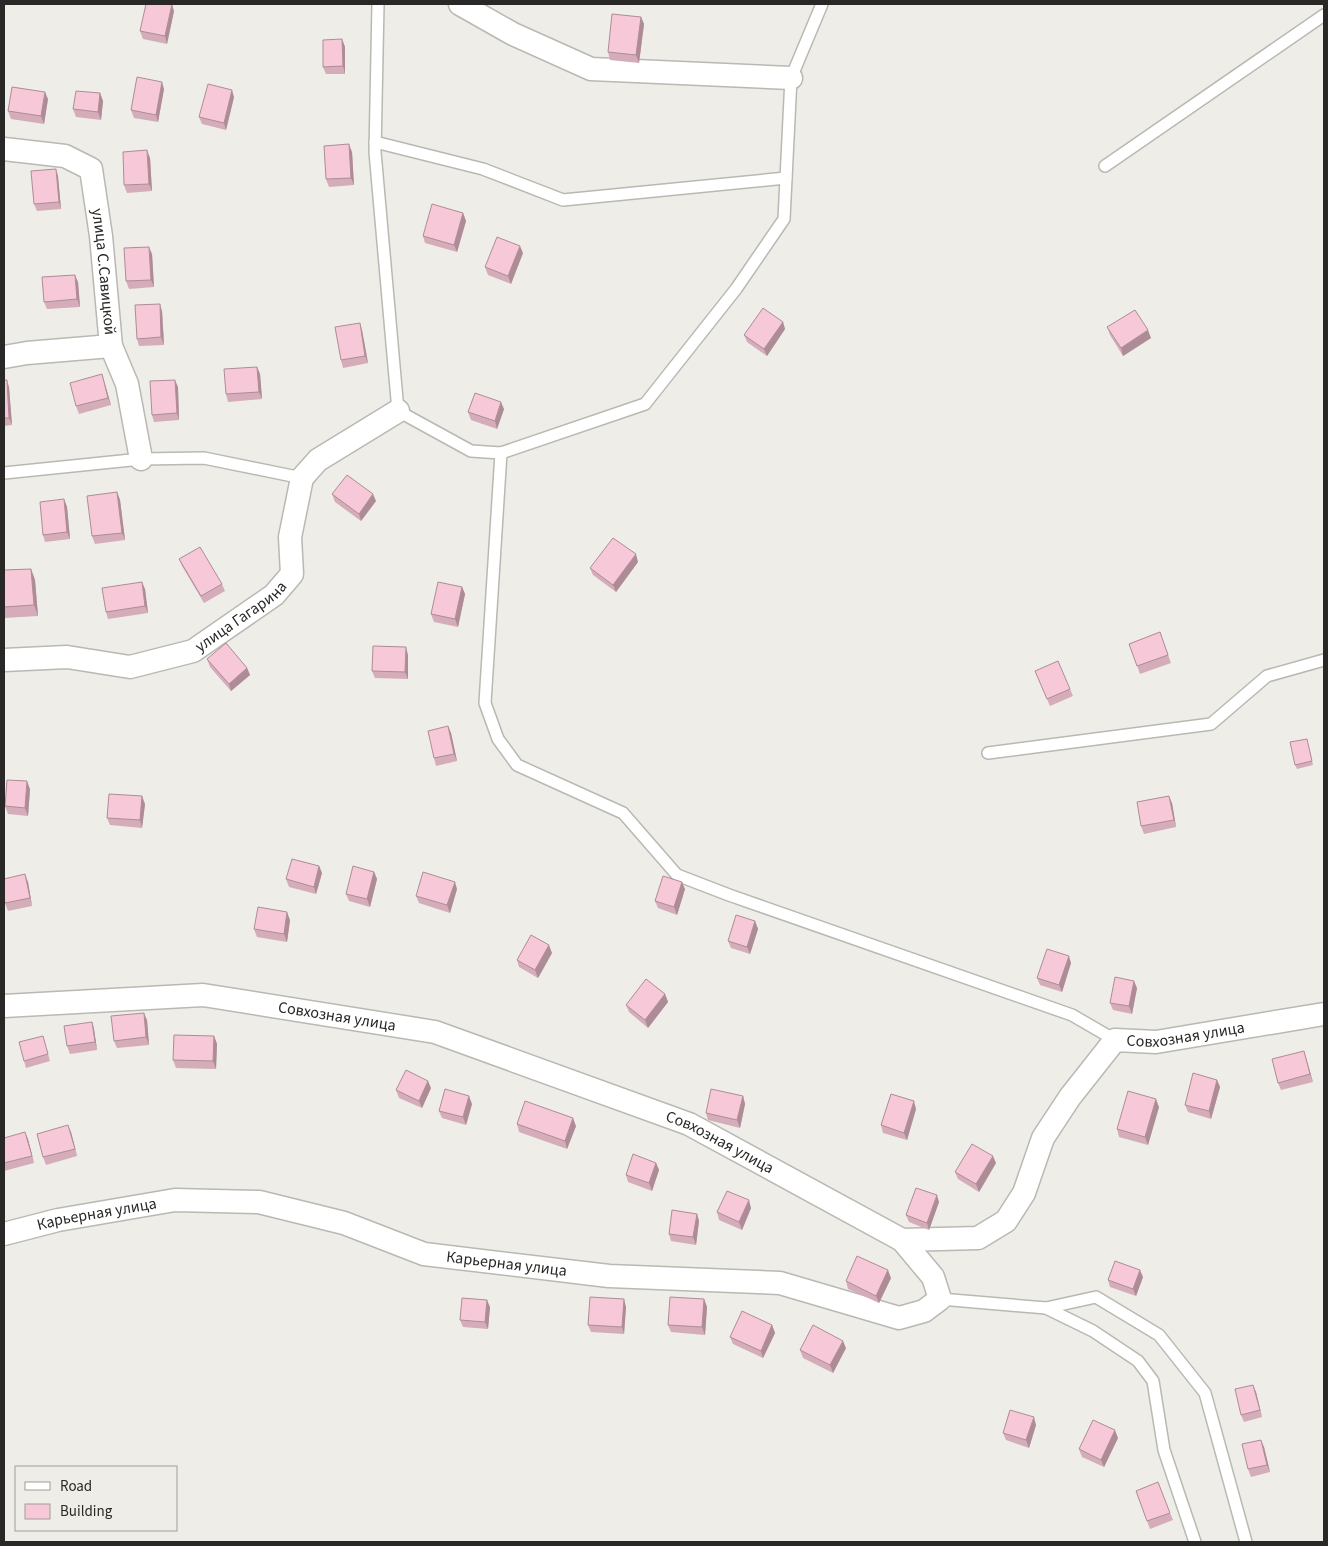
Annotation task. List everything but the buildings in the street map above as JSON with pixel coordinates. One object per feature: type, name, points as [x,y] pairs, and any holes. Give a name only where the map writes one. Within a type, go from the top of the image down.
[{"type":"street","points":[[460,4],[513,34],[591,69],[791,78]]},
{"type":"street","name":"улица С.Савицкой","points":[[4,149],[65,156],[91,169],[101,236],[110,346],[127,384],[141,459]]},
{"type":"street","points":[[4,357],[27,353],[110,346]]},
{"type":"street","points":[[302,478],[318,460],[398,411]]},
{"type":"street","name":"улица Гагарина","points":[[4,660],[67,657],[130,667],[193,651],[274,595],[292,574],[290,538],[302,478]]},
{"type":"street","name":"Совхозная улица","points":[[4,1006],[203,995],[435,1032],[689,1124],[902,1240],[978,1238],[1006,1221],[1024,1193],[1043,1138],[1070,1097],[1115,1040],[1156,1042],[1324,1014]]},
{"type":"street","name":"Карьерная улица","points":[[4,1234],[58,1220],[175,1200],[259,1202],[344,1223],[424,1254],[609,1276],[780,1283],[898,1318],[924,1311],[940,1299]]},
{"type":"street","points":[[902,1240],[933,1277],[940,1299]]},
{"type":"lane","points":[[378,4],[375,142],[398,411],[471,451],[501,452],[646,404],[736,289],[784,218],[791,78],[822,4]]},
{"type":"lane","points":[[1105,166],[1324,15]]},
{"type":"lane","points":[[375,142],[483,169],[563,200],[786,178]]},
{"type":"lane","points":[[501,452],[485,703],[498,739],[517,765],[623,813],[677,875],[1072,1015],[1115,1040]]},
{"type":"lane","points":[[4,473],[141,459],[204,458],[302,478]]},
{"type":"lane","points":[[988,753],[1211,724],[1267,676],[1324,660]]},
{"type":"lane","points":[[940,1299],[1046,1308],[1096,1297],[1159,1335],[1205,1393],[1246,1542]]},
{"type":"lane","points":[[1046,1308],[1093,1331],[1138,1361],[1153,1382],[1164,1450],[1195,1542]]}]
